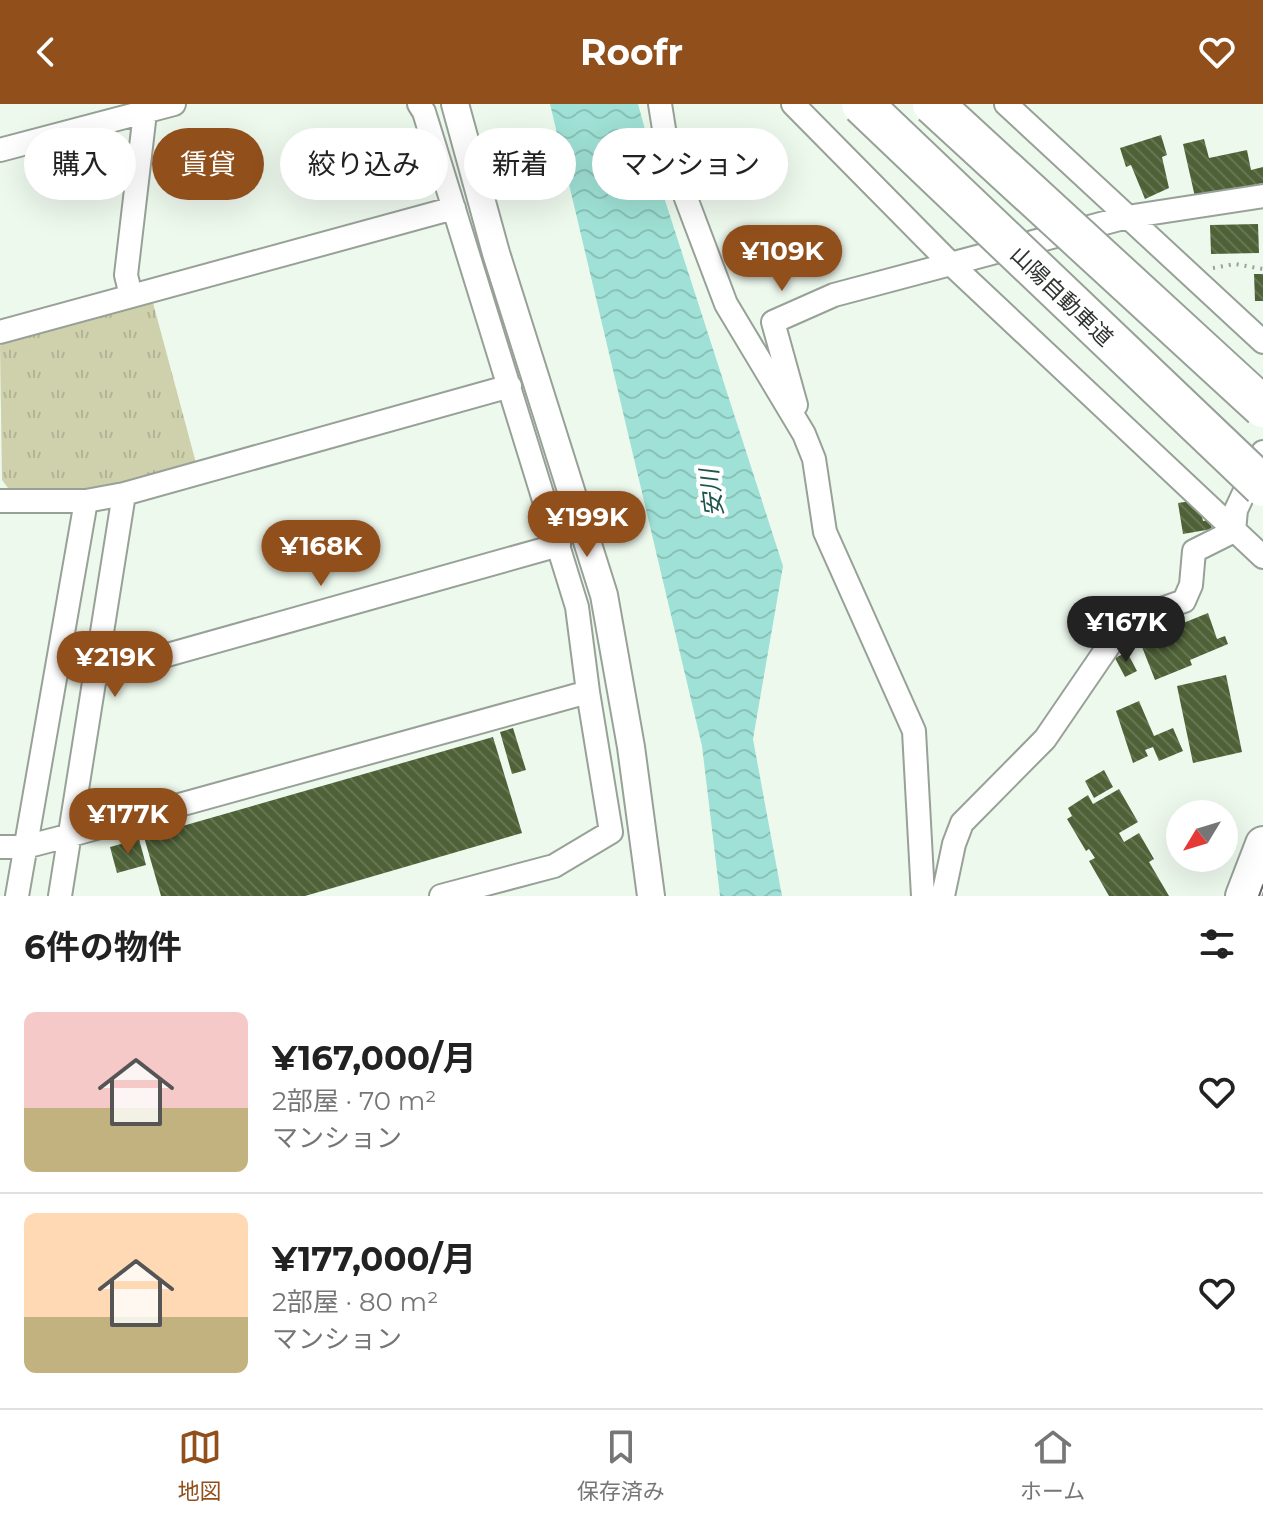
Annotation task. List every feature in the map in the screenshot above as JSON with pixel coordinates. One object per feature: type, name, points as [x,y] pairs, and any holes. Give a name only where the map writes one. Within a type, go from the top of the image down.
[{"type":"highway","name":"山陽自動車道","points":[[862,104],[1263,486]]},
{"type":"highway","points":[[933,104],[1263,407]]},
{"type":"main road","points":[[1243,896],[1263,844]]},
{"type":"street","points":[[0,150],[146,108],[174,104]]},
{"type":"street","points":[[419,104],[577,607],[611,832],[554,866],[441,896]]},
{"type":"street","points":[[446,104],[457,116],[501,268],[604,595],[631,747],[651,896]]},
{"type":"street","points":[[660,104],[667,148],[726,304],[804,434]]},
{"type":"street","points":[[793,104],[950,263],[1263,557]]},
{"type":"street","points":[[1006,104],[1263,342]]},
{"type":"street","points":[[131,296],[126,275],[146,108]]},
{"type":"street","points":[[923,896],[914,731],[825,532],[814,459],[804,434],[773,322],[834,295],[1127,217],[1263,196]]},
{"type":"street","points":[[0,332],[454,208]]},
{"type":"street","points":[[0,501],[86,501],[124,494],[510,386]]},
{"type":"street","points":[[1234,531],[1236,510],[1263,452]]},
{"type":"street","points":[[60,896],[124,494]]},
{"type":"street","points":[[17,896],[86,501]]},
{"type":"street","points":[[943,896],[954,844],[962,823],[1045,739],[1125,622],[1184,601],[1191,585],[1194,551],[1234,531]]},
{"type":"street","points":[[96,675],[559,545]]},
{"type":"street","points":[[0,847],[25,847],[71,835],[588,692]]},
{"type":"path","points":[[1196,280],[1201,273],[1235,264],[1263,269]]},
{"type":"green space","points":[[152,299],[196,463],[124,484],[89,490],[8,488],[2,480],[0,346],[6,339]]},
{"type":"water","name":"安川","points":[[550,104],[638,104],[645,128],[592,128],[592,200],[665,200],[783,566],[753,739],[782,896],[720,896],[702,746],[573,200],[576,200],[576,128],[556,128]]},
{"type":"building","points":[[1161,135],[1167,155],[1162,157],[1169,188],[1145,199],[1131,165],[1126,167],[1120,148]]},
{"type":"building","points":[[1204,139],[1209,158],[1247,150],[1251,170],[1263,167],[1263,183],[1195,197],[1183,144]]},
{"type":"building","points":[[1258,224],[1259,253],[1211,254],[1210,225]]},
{"type":"building","points":[[1254,274],[1263,274],[1263,301],[1255,301]]},
{"type":"building","points":[[1191,501],[1193,509],[1200,508],[1203,521],[1210,520],[1212,529],[1183,534],[1178,503]]},
{"type":"building","points":[[1208,613],[1217,639],[1225,636],[1228,644],[1190,660],[1192,665],[1155,680],[1135,629],[1152,623],[1156,634]]},
{"type":"building","points":[[1125,648],[1137,671],[1125,677],[1115,658],[1123,654],[1121,650]]},
{"type":"building","points":[[1226,675],[1242,752],[1193,763],[1177,686]]},
{"type":"building","points":[[1139,701],[1154,736],[1173,728],[1183,751],[1159,761],[1153,747],[1145,750],[1148,756],[1133,763],[1116,711]]},
{"type":"building","points":[[513,728],[526,770],[512,774],[500,732]]},
{"type":"building","points":[[493,737],[522,833],[305,896],[161,896],[144,837]]},
{"type":"building","points":[[1104,770],[1113,787],[1094,798],[1085,781]]},
{"type":"building","points":[[1119,789],[1138,822],[1119,833],[1124,842],[1139,833],[1154,859],[1149,862],[1169,896],[1109,896],[1089,861],[1095,858],[1089,849],[1086,851],[1067,819],[1072,816],[1068,808],[1088,795],[1093,804]]},
{"type":"building","points":[[139,839],[146,865],[117,873],[110,847]]},
{"type":"tram line","points":[[1259,896],[1263,885]]}]
